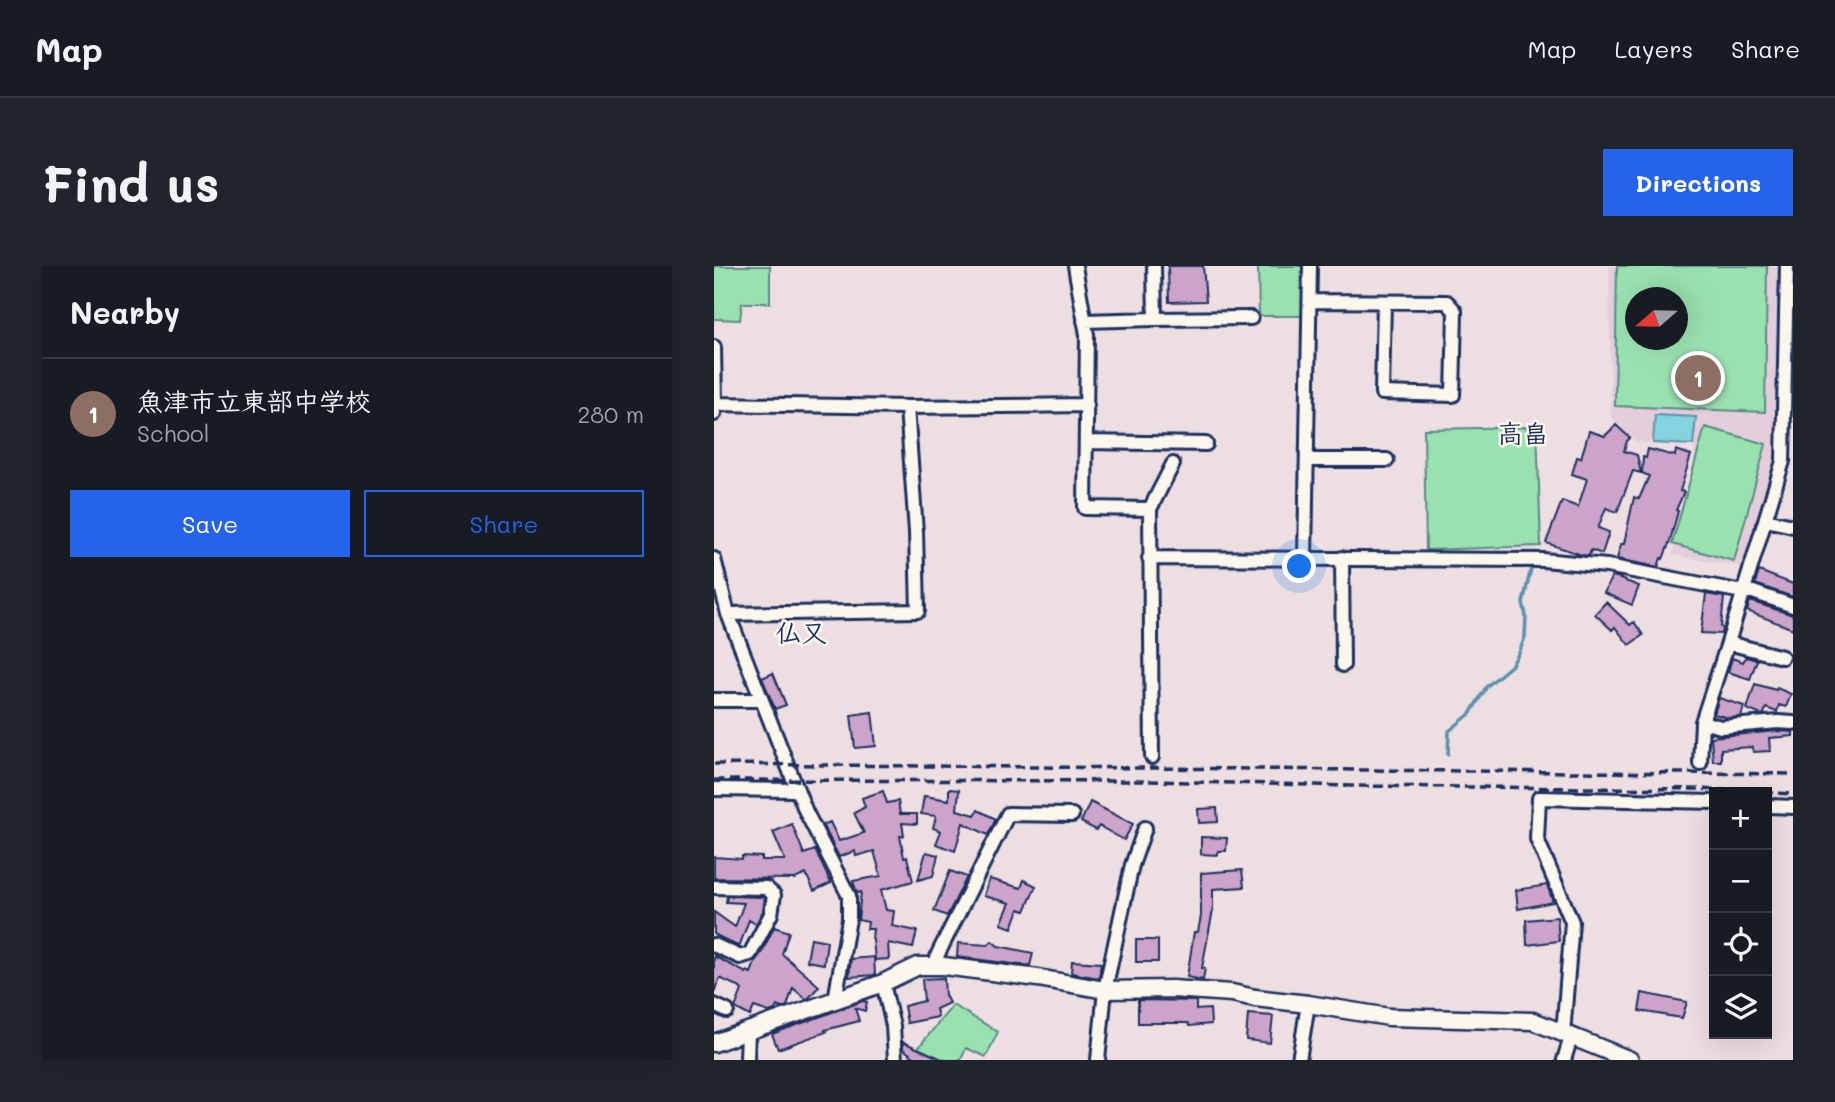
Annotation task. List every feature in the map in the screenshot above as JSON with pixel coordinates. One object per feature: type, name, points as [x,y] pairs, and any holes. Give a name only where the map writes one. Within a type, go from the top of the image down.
[{"type":"street","points":[[1075,266],[1087,335],[1085,508],[1150,509]]},
{"type":"street","points":[[1154,266],[1156,319]]},
{"type":"street","points":[[1305,558],[1310,266]]},
{"type":"street","points":[[1700,763],[1702,722],[1783,461],[1787,266]]},
{"type":"street","points":[[1310,301],[1447,302],[1455,311],[1452,395],[1382,393],[1384,302]]},
{"type":"street","points":[[1084,321],[1251,318]]},
{"type":"street","points":[[714,347],[714,408],[1087,405]]},
{"type":"street","points":[[728,614],[918,611],[916,532],[907,407]]},
{"type":"street","points":[[1086,442],[1206,444]]},
{"type":"street","points":[[1307,460],[1387,460]]},
{"type":"street","points":[[1152,757],[1150,509],[1173,464]]},
{"type":"street","points":[[1766,520],[1793,526]]},
{"type":"street","points":[[1149,558],[1543,560],[1604,565],[1753,592],[1793,606]]},
{"type":"street","points":[[1342,558],[1343,665]]},
{"type":"street","points":[[714,559],[728,614],[797,790],[849,896],[849,919],[835,1000]]},
{"type":"street","points":[[1728,643],[1782,657]]},
{"type":"street","points":[[714,700],[761,700]]},
{"type":"street","points":[[1702,722],[1721,727],[1793,723]]},
{"type":"street","points":[[714,789],[797,790]]},
{"type":"street","points":[[1564,1060],[1572,922],[1537,839],[1539,798],[1709,802]]},
{"type":"street","points":[[1772,806],[1793,807]]},
{"type":"street","points":[[935,966],[938,954],[1008,814],[1072,815]]},
{"type":"street","points":[[1098,1060],[1105,990],[1132,865],[1145,828]]},
{"type":"street","points":[[714,887],[766,888],[774,895],[771,914],[750,954],[740,957],[714,945]]},
{"type":"street","points":[[714,1043],[883,983],[918,966],[935,966],[1038,978],[1105,990],[1232,992],[1255,998],[1390,1017],[1533,1021],[1630,1060]]},
{"type":"street","points":[[883,983],[893,1026],[895,1060]]},
{"type":"street","points":[[1299,1060],[1308,1004]]},
{"type":"street","points":[[714,1005],[727,1010]]},
{"type":"street","points":[[747,1060],[748,1031]]},
{"type":"shaded area","points":[[1609,266],[1787,266],[1785,430],[1793,282],[1793,457],[1783,461],[1743,567],[1672,555],[1696,460],[1693,445],[1636,442],[1611,417]]},
{"type":"green space","points":[[714,266],[770,266],[770,303],[742,303],[740,320],[714,319]]},
{"type":"green space","points":[[1258,266],[1305,266],[1304,316],[1259,316]]},
{"type":"green space","points":[[1617,266],[1767,266],[1765,412],[1615,406]]},
{"type":"green space","points":[[1537,427],[1541,546],[1426,550],[1424,429]]},
{"type":"green space","points":[[1705,427],[1766,444],[1734,561],[1672,544]]},
{"type":"green space","points":[[953,1005],[998,1032],[986,1057],[966,1048],[961,1060],[944,1060],[918,1048]]},
{"type":"water","points":[[1655,415],[1696,417],[1693,445],[1653,443]]},
{"type":"building","points":[[1168,266],[1203,266],[1206,301],[1169,302]]},
{"type":"building","points":[[1616,425],[1630,438],[1624,451],[1637,455],[1641,473],[1633,471],[1617,512],[1606,508],[1598,528],[1609,532],[1602,554],[1591,550],[1589,556],[1582,555],[1546,543],[1562,501],[1578,507],[1587,479],[1572,474],[1577,457],[1581,458],[1589,431],[1605,436]]},
{"type":"building","points":[[1648,449],[1675,456],[1676,450],[1691,455],[1680,491],[1684,492],[1676,510],[1678,511],[1670,541],[1658,567],[1617,559],[1621,544],[1624,544],[1634,497],[1639,499],[1649,476],[1642,473],[1643,457],[1646,458]]},
{"type":"building","points":[[1759,571],[1793,584],[1793,597],[1755,584]]},
{"type":"building","points":[[1612,576],[1639,586],[1632,605],[1604,593]]},
{"type":"building","points":[[1706,594],[1724,597],[1722,634],[1701,633]]},
{"type":"building","points":[[1750,601],[1793,615],[1793,629],[1747,611]]},
{"type":"building","points":[[1606,602],[1630,625],[1634,622],[1643,635],[1629,645],[1615,627],[1612,630],[1595,614]]},
{"type":"building","points":[[1746,657],[1757,660],[1750,679],[1728,672],[1732,658],[1743,662]]},
{"type":"building","points":[[773,673],[786,705],[775,709],[762,678]]},
{"type":"building","points":[[1755,684],[1791,694],[1786,707],[1779,705],[1777,712],[1766,708],[1761,715],[1747,709]]},
{"type":"building","points":[[1719,698],[1744,706],[1741,717],[1729,718],[1714,714]]},
{"type":"building","points":[[872,712],[876,746],[855,748],[851,715]]},
{"type":"building","points":[[1793,732],[1793,736],[1769,738],[1770,751],[1753,752],[1752,747],[1721,749],[1721,761],[1713,761],[1711,737]]},
{"type":"building","points":[[949,789],[959,790],[957,810],[975,815],[978,810],[996,819],[988,835],[963,823],[955,851],[936,844],[941,831],[933,828],[936,816],[921,814],[924,796],[949,800]]},
{"type":"building","points":[[883,791],[887,803],[898,801],[900,814],[917,814],[917,824],[902,823],[904,836],[900,836],[904,858],[907,857],[913,881],[881,890],[886,910],[894,911],[892,926],[917,931],[913,948],[888,943],[889,959],[875,960],[873,929],[867,929],[868,922],[858,920],[861,892],[857,893],[853,881],[881,876],[874,851],[856,856],[855,851],[839,857],[823,825],[830,822],[839,841],[864,833],[854,813],[865,807],[862,798]]},
{"type":"building","points":[[1090,802],[1133,824],[1124,840],[1099,826],[1096,830],[1081,822]]},
{"type":"building","points":[[1217,808],[1218,822],[1199,823],[1198,809]]},
{"type":"building","points":[[792,824],[804,854],[815,850],[831,883],[814,891],[806,874],[795,879],[714,878],[714,857],[742,859],[742,856],[762,857],[762,860],[785,860],[773,832]]},
{"type":"building","points":[[1201,837],[1227,838],[1226,851],[1218,851],[1218,855],[1201,854]]},
{"type":"building","points":[[926,852],[938,855],[933,876],[918,880]]},
{"type":"building","points":[[1242,870],[1244,887],[1213,889],[1213,910],[1202,968],[1205,968],[1203,980],[1187,977],[1194,932],[1198,932],[1201,916],[1201,873]]},
{"type":"building","points":[[950,871],[967,877],[947,916],[934,911]]},
{"type":"building","points":[[989,879],[1021,888],[1024,880],[1036,886],[1025,911],[1019,909],[1012,928],[1001,924],[1010,903],[984,896]]},
{"type":"building","points":[[1547,885],[1553,902],[1518,909],[1516,890]]},
{"type":"building","points":[[727,896],[765,898],[763,911],[756,924],[749,920],[739,947],[714,934],[714,912],[735,927],[744,903],[726,902]]},
{"type":"building","points":[[1557,917],[1559,941],[1527,945],[1526,920]]},
{"type":"building","points":[[774,927],[789,932],[782,954],[819,986],[806,999],[793,988],[787,1006],[777,1006],[769,1012],[754,1007],[750,1016],[735,1008],[742,990],[739,987],[720,978],[714,992],[714,956],[751,973]]},
{"type":"building","points":[[811,938],[827,941],[824,964],[807,961]]},
{"type":"building","points":[[1136,940],[1158,940],[1158,962],[1136,962]]},
{"type":"building","points":[[992,941],[998,946],[1033,953],[1030,966],[957,957],[958,943],[988,945]]},
{"type":"building","points":[[874,957],[875,975],[849,977],[851,959]]},
{"type":"building","points":[[1072,961],[1101,963],[1099,978],[1071,973]]},
{"type":"building","points":[[944,978],[945,995],[949,1003],[936,1009],[938,1017],[907,1023],[904,1006],[924,1001],[922,979]]},
{"type":"building","points":[[1642,993],[1687,1002],[1682,1018],[1639,1011]]},
{"type":"building","points":[[1138,1000],[1196,1001],[1196,1010],[1210,1009],[1211,1024],[1189,1026],[1188,1023],[1138,1023]]},
{"type":"building","points":[[863,1001],[867,1002],[865,1011],[855,1008],[859,1021],[825,1030],[826,1032],[778,1049],[772,1034]]},
{"type":"building","points":[[1248,1014],[1273,1016],[1270,1043],[1246,1040]]},
{"type":"building","points":[[903,1042],[944,1060],[912,1060],[914,1057],[903,1049]]},
{"type":"waterway","points":[[1448,754],[1449,731],[1470,714],[1487,686],[1511,666],[1519,653],[1525,637],[1526,616],[1523,603],[1531,568]]},
{"type":"railway","points":[[714,764],[1793,774]]},
{"type":"railway","points":[[714,780],[1150,781],[1700,789],[1793,794]]},
{"type":"place","name":"魚津市立東部中学校","points":[[1698,378]]},
{"type":"district","name":"高畠","points":[[1523,433]]},
{"type":"district","name":"仏又","points":[[801,632]]}]
